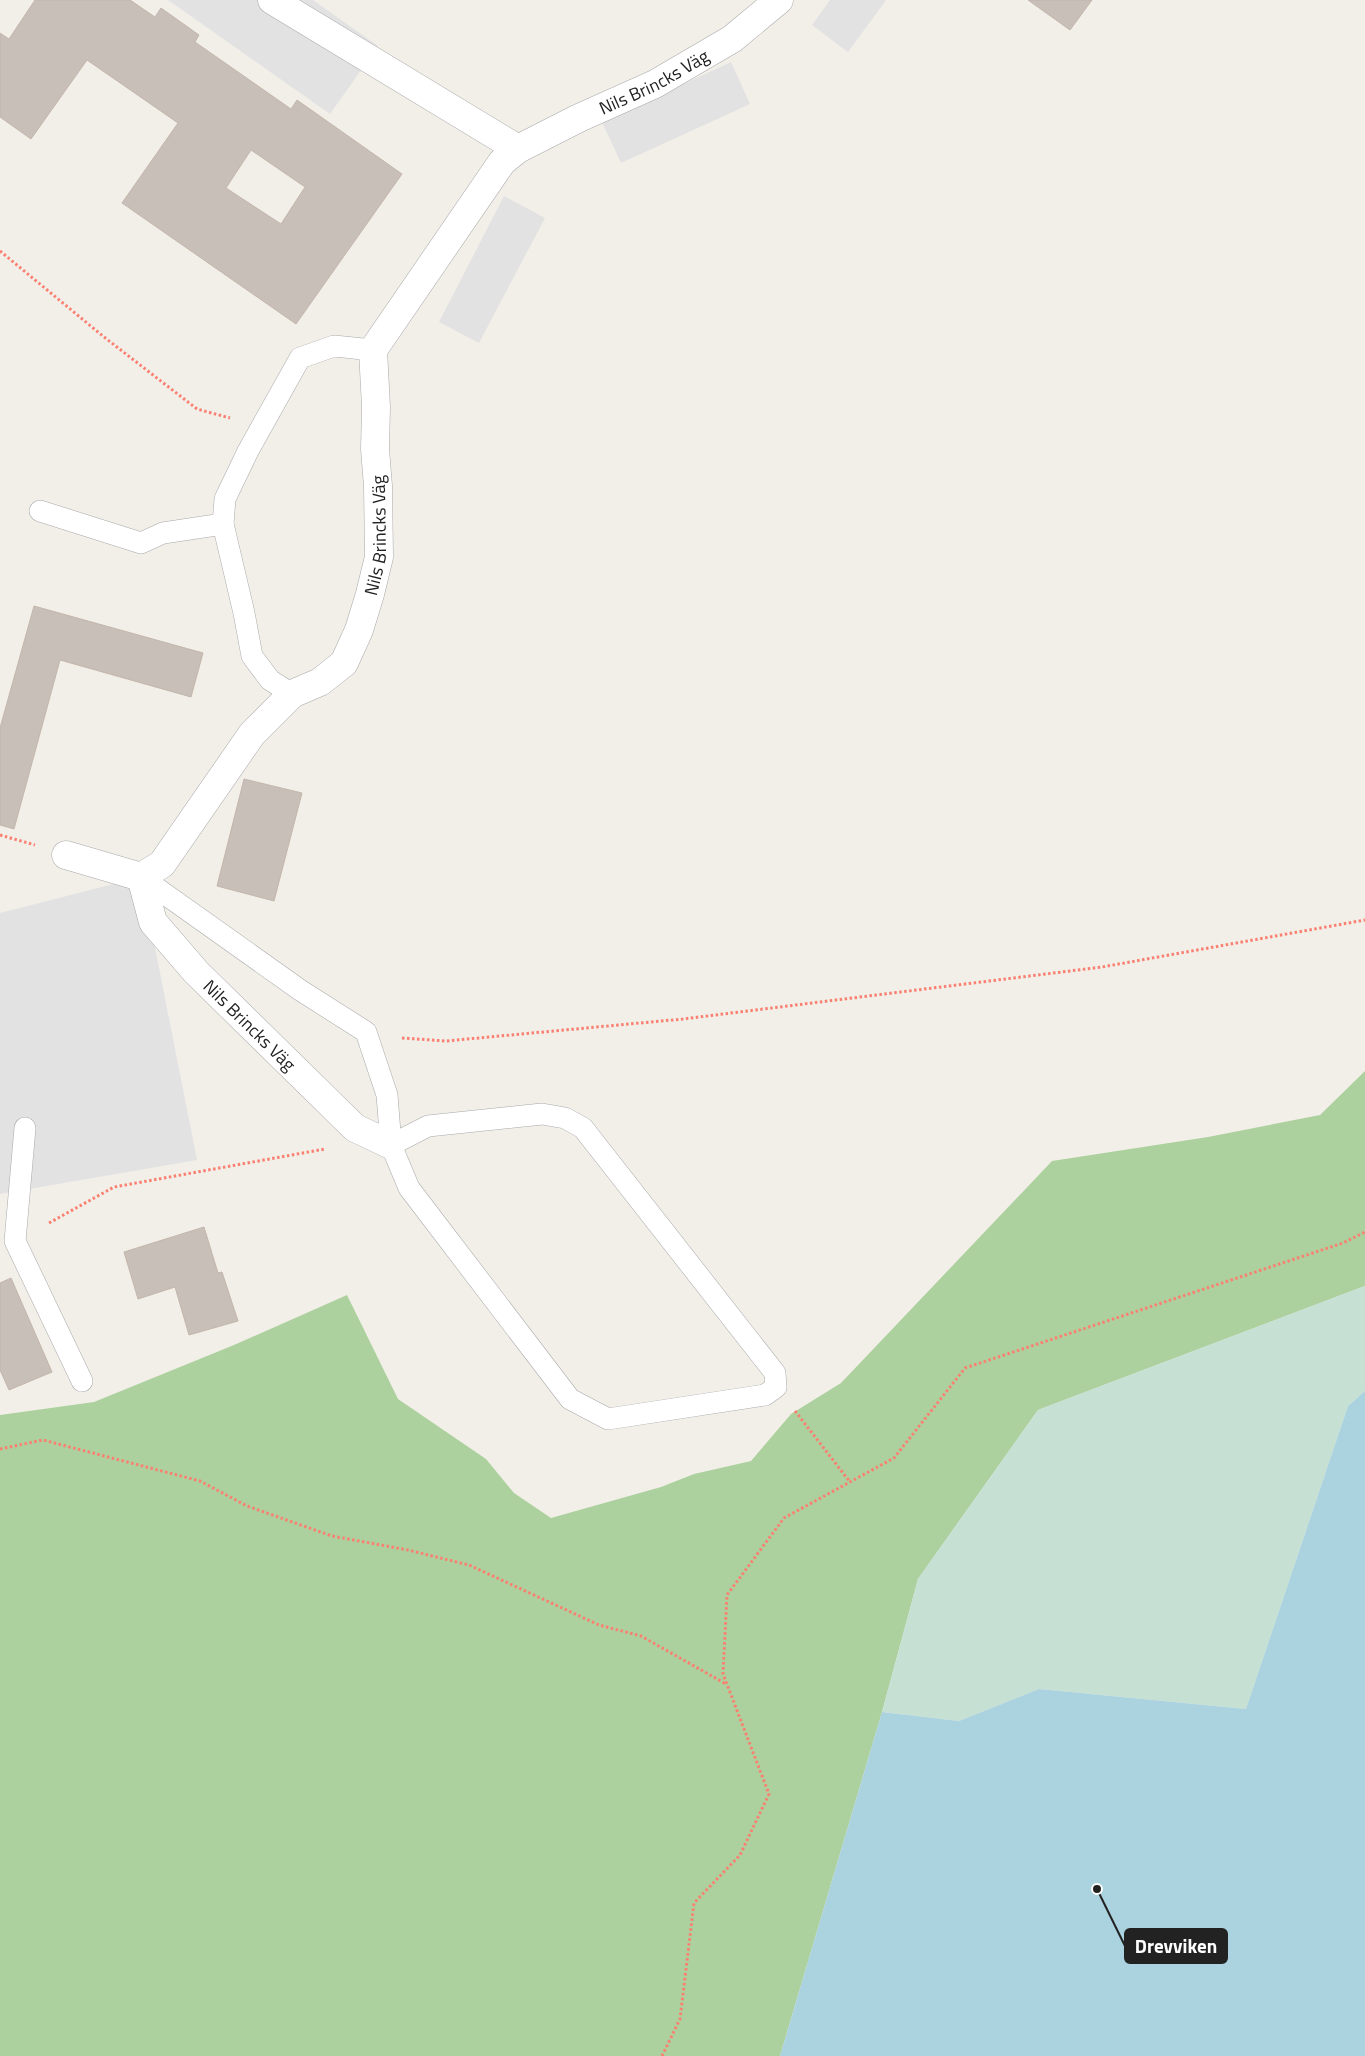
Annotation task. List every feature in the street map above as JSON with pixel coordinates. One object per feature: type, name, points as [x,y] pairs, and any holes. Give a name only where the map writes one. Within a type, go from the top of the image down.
[{"type":"street","points":[[272,0],[518,149]]},
{"type":"street","name":"Nils Brincks Väg","points":[[391,1145],[355,1128],[196,972],[153,922],[141,877],[162,864],[252,734],[292,694],[320,682],[344,663],[359,630],[370,594],[378,557],[378,486],[375,450],[376,407],[373,350],[502,162],[518,149],[579,118],[655,84],[732,39],[778,0]]},
{"type":"street","points":[[66,855],[141,877]]},
{"type":"lane","points":[[292,694],[270,680],[252,656],[223,524],[225,499],[300,358],[334,346],[373,350]]},
{"type":"lane","points":[[40,511],[141,543],[163,534],[223,524]]},
{"type":"lane","points":[[141,877],[285,979],[366,1032],[387,1095],[391,1145],[409,1188],[570,1399],[608,1419],[765,1396],[776,1387],[776,1373],[583,1128],[565,1118],[542,1114],[428,1126],[391,1145]]},
{"type":"lane","points":[[25,1128],[15,1241],[82,1381]]},
{"type":"path","points":[[0,250],[104,337],[196,408],[262,427]]},
{"type":"path","points":[[366,1032],[378,1036],[446,1041],[683,1019],[1102,966],[1365,920]]},
{"type":"path","points":[[15,1241],[114,1187],[332,1148]]},
{"type":"path","points":[[662,2056],[680,2019],[694,1902],[740,1855],[769,1794],[723,1674],[727,1595],[784,1518],[894,1458],[965,1368],[1343,1242],[1365,1232]]},
{"type":"path","points":[[776,1387],[850,1482]]},
{"type":"path","points":[[0,1449],[43,1440],[200,1481],[248,1506],[332,1536],[408,1550],[470,1565],[599,1625],[642,1636],[727,1685]]},
{"type":"green space","points":[[1365,1071],[1365,1286],[1038,1410],[918,1579],[882,1712],[780,2056],[0,2056],[0,1415],[94,1402],[234,1345],[347,1295],[398,1399],[486,1459],[514,1493],[551,1518],[661,1487],[694,1474],[751,1461],[791,1414],[841,1383],[1052,1161],[1208,1137],[1320,1115]]},
{"type":"green space","points":[[1365,1286],[1365,1391],[1348,1406],[1246,1709],[1039,1689],[959,1721],[882,1712],[918,1579],[1038,1410]]},
{"type":"shaded area","points":[[168,0],[313,0],[378,46],[330,114]]},
{"type":"shaded area","points":[[830,0],[886,0],[848,52],[812,25]]},
{"type":"shaded area","points":[[731,62],[750,104],[621,163],[602,122]]},
{"type":"shaded area","points":[[504,196],[545,218],[479,343],[439,322]]},
{"type":"shaded area","points":[[141,877],[197,1160],[0,1194],[0,913]]},
{"type":"water","points":[[1365,1391],[1365,2056],[780,2056],[882,1712],[959,1721],[1039,1689],[1246,1709],[1348,1406]]},
{"type":"building","points":[[35,0],[130,0],[155,17],[161,8],[199,35],[195,42],[291,109],[297,100],[402,174],[296,324],[122,203],[178,123],[87,60],[31,139],[0,117],[0,33],[9,39]],"holes":[[[251,150],[305,187],[281,224],[226,188]]]},
{"type":"building","points":[[1028,0],[1092,0],[1070,30]]},
{"type":"building","points":[[34,606],[203,653],[191,697],[60,660],[14,829],[0,825],[0,728]]},
{"type":"building","points":[[244,779],[302,793],[274,901],[217,886]]},
{"type":"building","points":[[204,1227],[218,1273],[222,1272],[238,1321],[189,1335],[175,1287],[138,1299],[124,1252]]},
{"type":"building","points":[[11,1278],[52,1372],[9,1390],[0,1370],[0,1283]]},
{"type":"place","name":"Drevviken","points":[[1097,1889]]}]
